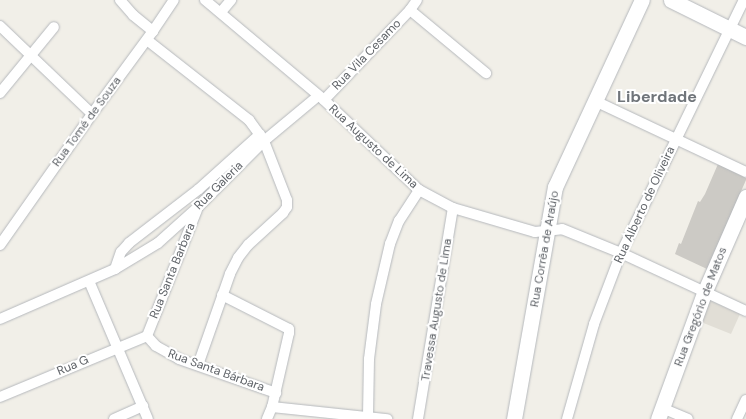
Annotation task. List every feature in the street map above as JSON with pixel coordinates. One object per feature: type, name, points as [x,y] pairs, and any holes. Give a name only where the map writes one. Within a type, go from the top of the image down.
[{"type":"street","points":[[120,0],[133,15],[154,31]]},
{"type":"street","name":"Rua Tomé de Souza","points":[[0,245],[92,114],[154,31],[174,0]]},
{"type":"street","name":"Rua Augusto de Lima","points":[[205,0],[321,98],[419,190],[453,208],[535,232],[548,232],[562,229],[621,253],[704,293],[746,311]]},
{"type":"street","points":[[221,12],[231,0]]},
{"type":"street","name":"Rua Vila Cesamo","points":[[321,98],[410,10],[417,0]]},
{"type":"street","name":"Rua Corrêa de Araújo","points":[[514,419],[555,187],[642,0]]},
{"type":"street","points":[[672,0],[746,37]]},
{"type":"street","name":"Rua Alberto de Oliveira","points":[[568,419],[594,324],[621,253],[744,0]]},
{"type":"street","name":"Rua Vila Cesamo","points":[[410,10],[486,72]]},
{"type":"street","points":[[0,26],[92,114]]},
{"type":"street","points":[[0,93],[54,27]]},
{"type":"street","points":[[147,40],[250,120],[262,138],[287,200],[287,207],[283,213],[248,245],[238,258],[222,295],[198,365]]},
{"type":"street","name":"Rua Galeria","points":[[116,270],[121,252],[129,243],[262,138],[321,98]]},
{"type":"street","points":[[595,101],[746,172]]},
{"type":"street","name":"Rua Galeria","points":[[0,319],[116,270],[158,243],[198,207],[262,138]]},
{"type":"street","points":[[368,416],[369,359],[376,304],[390,244],[399,221],[419,190]]},
{"type":"street","name":"Rua Gregório de Matos","points":[[660,414],[704,293],[746,197]]},
{"type":"street","name":"Rua Santa Barbara","points":[[147,336],[198,207]]},
{"type":"street","name":"Travessa Augusto de Lima","points":[[419,416],[453,208]]},
{"type":"street","points":[[89,281],[148,419]]},
{"type":"street","points":[[222,295],[289,329],[289,336],[276,393]]},
{"type":"street","name":"Rua Santa Bárbara","points":[[147,336],[166,353],[276,393],[267,419]]},
{"type":"street","name":"Rua G","points":[[0,397],[117,346],[147,336]]},
{"type":"street","points":[[737,419],[746,400]]},
{"type":"street","points":[[114,419],[143,406]]},
{"type":"street","name":"Rua Santa Bárbara","points":[[272,408],[387,419]]},
{"type":"street","points":[[660,414],[688,419]]},
{"type":"shaded area","points":[[709,300],[740,314],[731,334],[701,322]]},
{"type":"building","points":[[718,164],[746,178],[746,180],[707,269],[675,254],[679,243],[681,244],[698,201],[700,202],[705,194]]},
{"type":"district","name":"Liberdade","points":[[657,97]]}]
